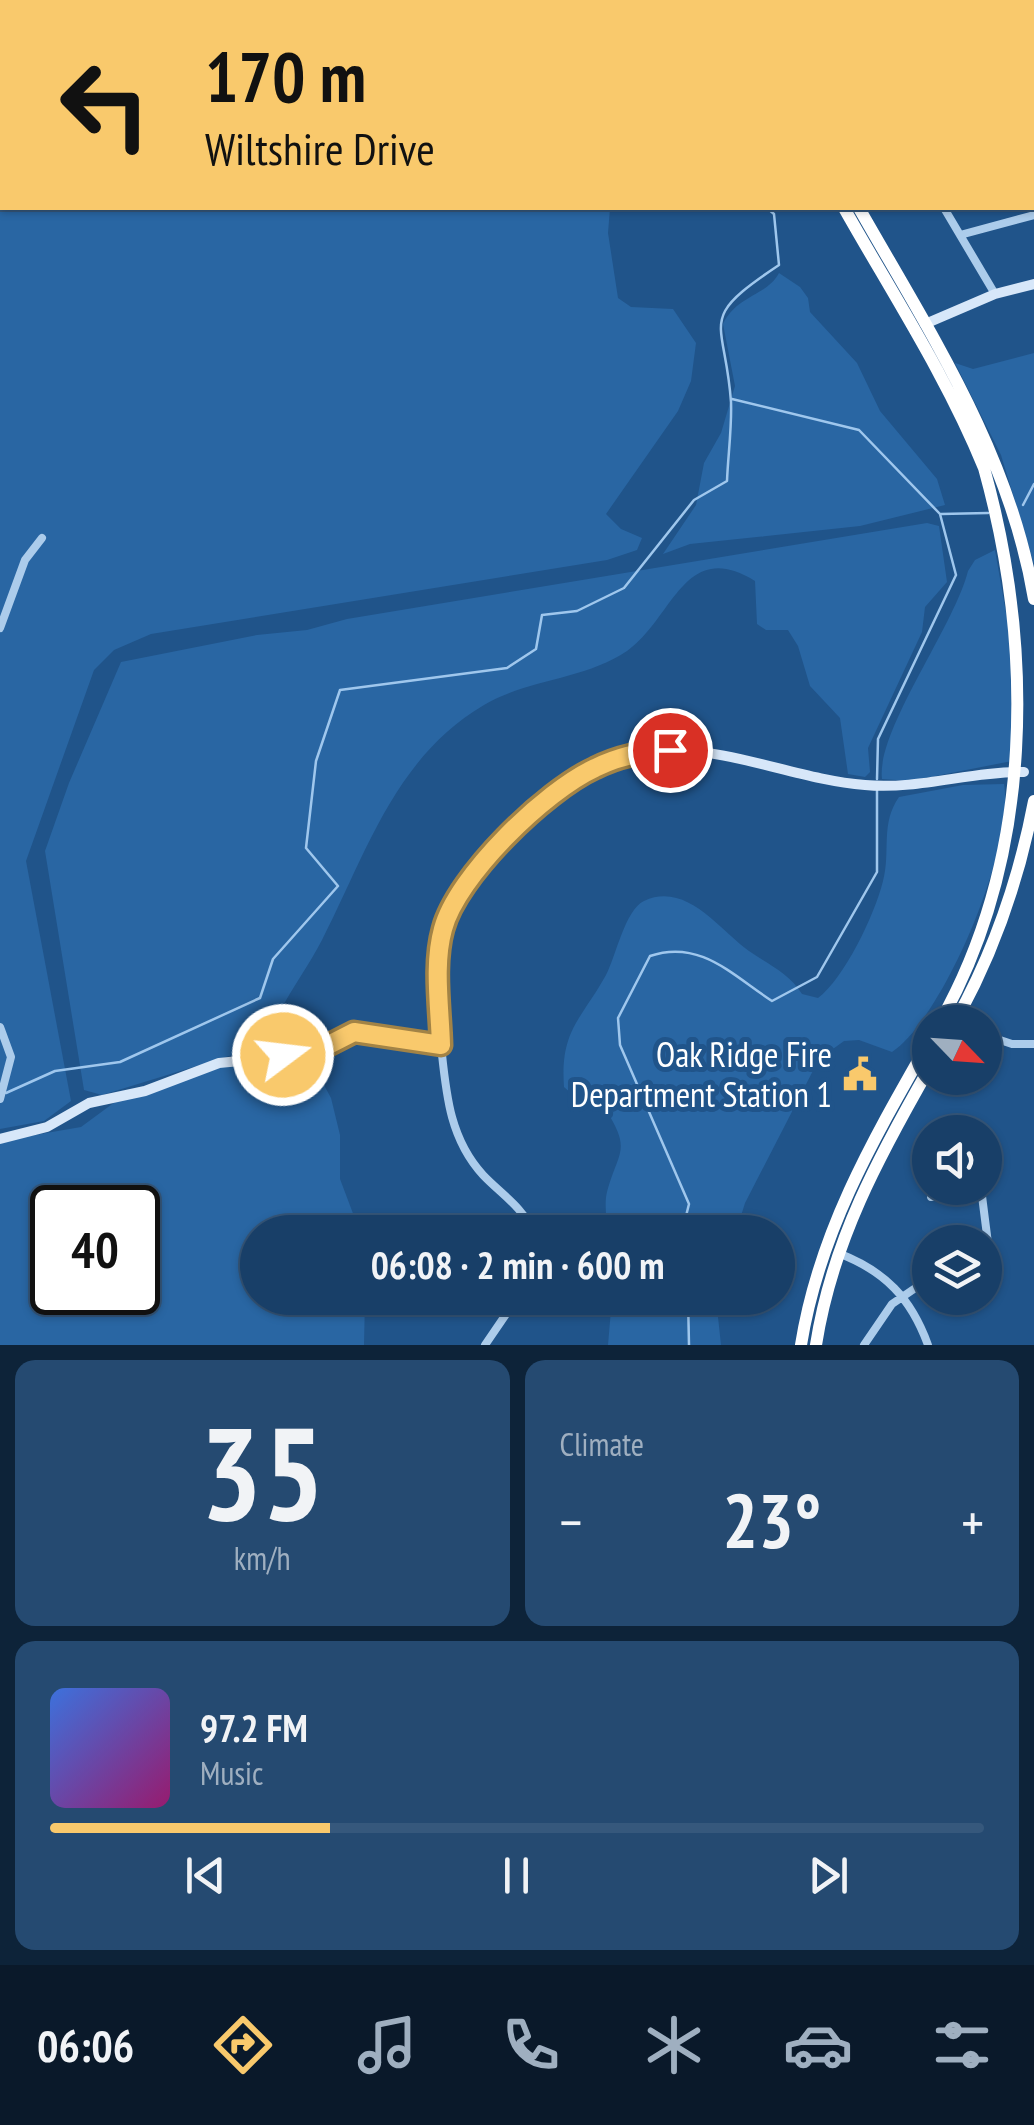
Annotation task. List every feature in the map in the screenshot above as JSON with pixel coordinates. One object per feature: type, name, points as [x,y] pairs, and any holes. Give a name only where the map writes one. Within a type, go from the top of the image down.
[{"type":"highway","points":[[845,210],[965,394],[999,468],[1034,599]]},
{"type":"highway","points":[[860,210],[959,412],[1006,535],[1027,654],[1029,772],[988,922],[957,1005]]},
{"type":"highway","points":[[960,1005],[986,961],[1010,899],[1034,802]]},
{"type":"highway","points":[[908,1093],[912,1083]]},
{"type":"highway","points":[[801,1345],[859,1165],[912,1088]]},
{"type":"highway","points":[[816,1345],[831,1250]]},
{"type":"street","points":[[945,210],[995,294]]},
{"type":"street","points":[[960,235],[1034,214]]},
{"type":"street","points":[[919,327],[995,294],[1034,284]]},
{"type":"street","points":[[0,628],[25,560],[42,538]]},
{"type":"street","points":[[524,1215],[485,1177],[460,1144],[448,1104],[441,1045],[439,950],[452,905],[492,854],[582,774],[624,756],[670,750],[884,786],[1029,772]]},
{"type":"street","points":[[0,1027],[10,1048],[8,1081],[0,1099]]},
{"type":"street","points":[[0,1140],[47,1128],[88,1103],[144,1091],[206,1067],[269,1055],[311,1054],[354,1032],[441,1045]]},
{"type":"street","points":[[1002,1041],[1034,1044]]},
{"type":"street","points":[[831,1250],[874,1269],[904,1295],[928,1345]]},
{"type":"street","points":[[864,1345],[912,1290]]},
{"type":"street","points":[[485,1345],[505,1315]]},
{"type":"shaded area","points":[[0,210],[610,210],[608,233],[618,298],[631,307],[673,309],[696,343],[691,381],[678,411],[606,514],[621,529],[642,538],[637,550],[607,560],[151,634],[114,650],[94,670],[26,861],[71,1101],[44,1121],[0,1129]]},
{"type":"shaded area","points":[[779,273],[800,287],[808,298],[810,312],[857,363],[880,411],[937,479],[945,505],[860,526],[690,544],[663,554],[696,505],[704,463],[721,433],[735,386],[723,324],[736,307],[767,287]]},
{"type":"shaded area","points":[[1034,353],[1034,564],[1001,455],[955,363],[973,369]]},
{"type":"shaded area","points":[[927,523],[939,526],[947,582],[925,607],[922,632],[868,748],[870,772],[865,777],[848,774],[840,718],[810,686],[798,646],[788,630],[766,630],[757,624],[755,581],[731,570],[712,569],[695,575],[627,651],[593,668],[501,696],[453,726],[427,752],[386,810],[322,940],[279,1013],[285,1026],[275,1042],[102,1095],[84,1090],[45,851],[69,783],[121,662],[257,635],[307,630],[347,619]]},
{"type":"shaded area","points":[[995,550],[1010,636],[1012,761],[910,781],[882,779],[891,734],[968,571],[975,560]]},
{"type":"shaded area","points":[[1004,784],[998,848],[972,929],[953,968],[932,1005],[912,1005],[912,1033],[892,1052],[859,1040],[844,1041],[819,1059],[741,1215],[607,1215],[606,1197],[620,1151],[619,1134],[606,1110],[581,1102],[564,1087],[565,1052],[574,1026],[606,975],[626,923],[637,906],[660,897],[688,903],[785,975],[802,994],[818,998],[848,961],[873,911],[885,870],[890,817],[899,797],[963,785]]},
{"type":"shaded area","points":[[297,1058],[312,1063],[331,1098],[340,1135],[340,1179],[354,1215],[240,1215],[240,1315],[365,1315],[364,1345],[0,1345],[0,1141],[81,1127],[119,1099],[219,1067]]},
{"type":"shaded area","points":[[611,1315],[718,1315],[721,1345],[608,1345]]},
{"type":"waterway","points":[[6,1093],[55,1071],[120,1062],[260,998],[273,959],[338,886],[306,848],[316,761],[340,690],[507,668],[536,649],[542,615],[577,611],[624,588],[694,500],[727,481],[731,402],[721,323],[735,298],[779,265],[774,214],[769,210]]},
{"type":"waterway","points":[[732,399],[859,430],[940,514],[956,575],[878,739],[877,779]]},
{"type":"waterway","points":[[1023,505],[1034,484]]},
{"type":"waterway","points":[[941,514],[988,513]]},
{"type":"waterway","points":[[686,1215],[689,1204],[620,1045],[618,1018],[650,956],[668,952],[685,952],[715,962],[772,1001],[817,977],[877,872],[877,787]]},
{"type":"waterway","points":[[688,1315],[689,1345]]},
{"type":"place","name":"Oak Ridge Fire Department Station 1","points":[[860,1074]]},
{"type":"route","points":[[283,1055],[318,1052],[340,1036],[354,1032],[441,1045],[441,936],[447,915],[470,878],[545,804],[582,774],[624,756],[670,750]]}]
